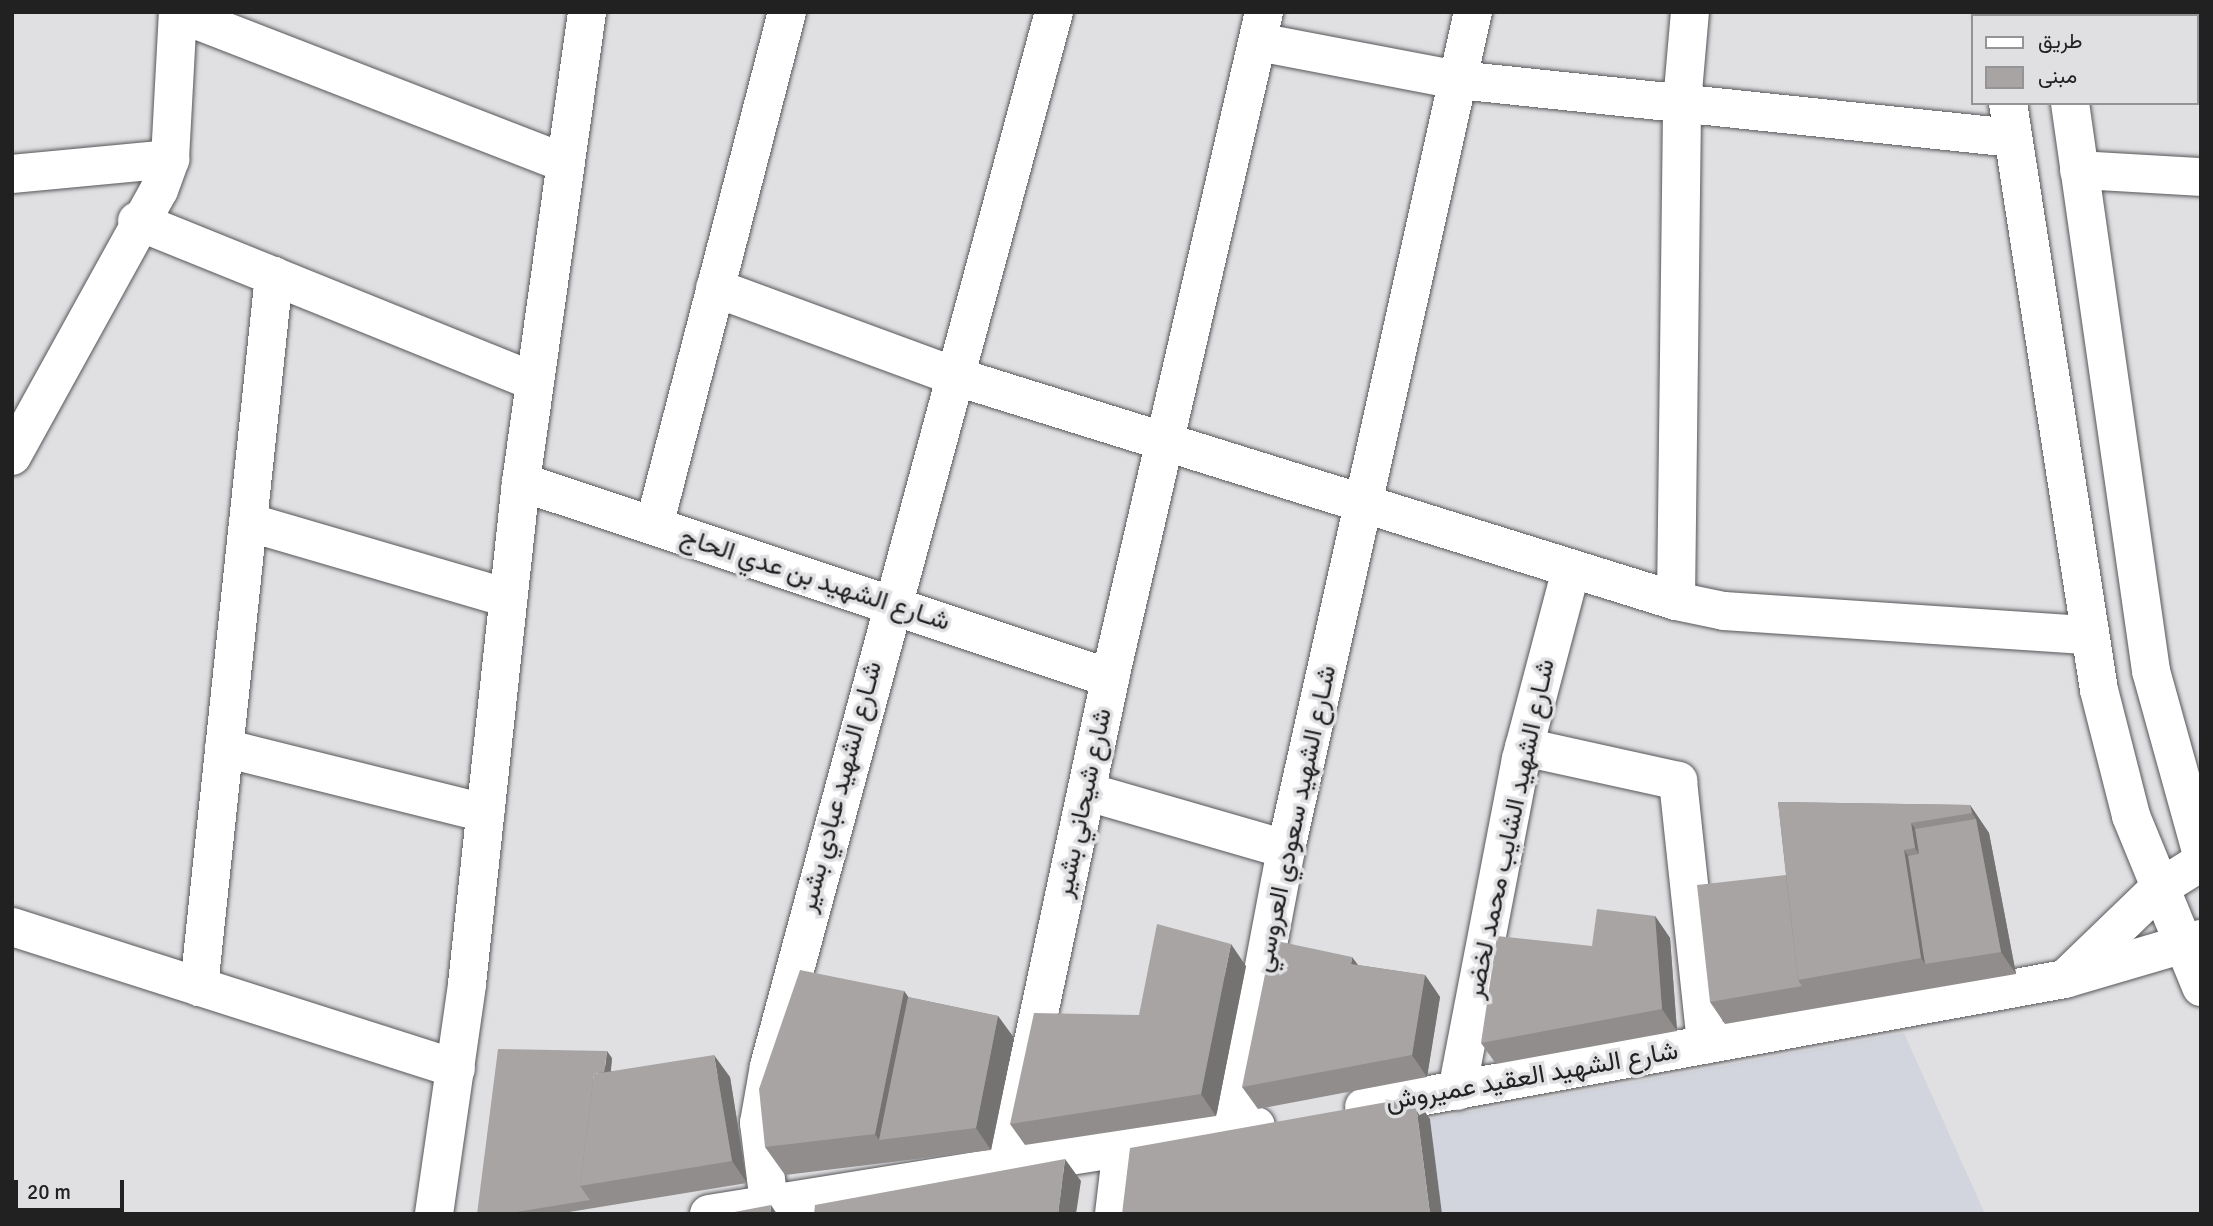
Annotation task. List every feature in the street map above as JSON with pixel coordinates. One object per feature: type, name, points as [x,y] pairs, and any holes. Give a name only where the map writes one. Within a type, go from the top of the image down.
[{"type":"main road","points":[[434,1214],[456,1069],[521,482],[587,12]]},
{"type":"main road","points":[[654,526],[787,12]]},
{"type":"main road","name":"شـارع الشهيد عبادي بشير","points":[[769,1203],[759,1123],[769,1066],[889,604],[1054,12]]},
{"type":"main road","name":"شـارع الشهيد سعودي العروسي","points":[[1233,1130],[1286,849],[1365,509],[1473,12]]},
{"type":"main road","points":[[1676,601],[1682,103],[1690,12]]},
{"type":"main road","points":[[12,456],[137,221],[159,190],[170,159],[178,13],[565,163]]},
{"type":"main road","points":[[1261,27],[1458,80],[1682,103],[2010,120],[2088,635],[2117,769],[2158,890],[2191,942],[2201,988]]},
{"type":"main road","name":"شارع شيحاني بشير","points":[[1007,1164],[1088,792],[1110,678],[1168,443],[1261,27]]},
{"type":"main road","points":[[2070,105],[2151,671],[2190,784],[2201,851]]},
{"type":"main road","points":[[12,174],[170,159]]},
{"type":"main road","points":[[2079,170],[2201,177]]},
{"type":"main road","points":[[137,221],[535,382]]},
{"type":"main road","points":[[199,987],[274,276]]},
{"type":"main road","points":[[715,288],[954,376],[1168,443],[1365,509],[1676,601],[1724,611],[2088,635]]},
{"type":"main road","name":"شـارع الشهيد بن عدي الحاج","points":[[521,482],[1110,678]]},
{"type":"main road","points":[[248,522],[508,598]]},
{"type":"main road","name":"شـارع الشهيد الشايب محمد لخضر","points":[[1457,1091],[1524,747],[1571,570]]},
{"type":"main road","points":[[1524,747],[1678,781],[1706,1045]]},
{"type":"main road","points":[[224,748],[485,813]]},
{"type":"main road","points":[[1088,792],[1286,849]]},
{"type":"main road","points":[[2064,979],[2158,890],[2201,862]]},
{"type":"main road","points":[[12,927],[456,1069]]},
{"type":"main road","name":"شارع الشهيد العقيد عميروش","points":[[709,1214],[769,1203],[821,1204],[1007,1164],[1233,1130],[1457,1091],[2064,979],[2191,942]]},
{"type":"main road","points":[[1114,1214],[1122,1147]]},
{"type":"shaded area","points":[[1904,1033],[1985,1214],[1442,1214],[1430,1119]]},
{"type":"building","points":[[1778,802],[1970,805],[1972,813],[1911,823],[1915,848],[1904,850],[1921,958],[1798,980]]},
{"type":"building","points":[[1976,819],[2001,952],[1925,964],[1908,856],[1919,854],[1915,829]]},
{"type":"building","points":[[1786,875],[1798,980],[1802,986],[1710,1002],[1697,885]]},
{"type":"building","points":[[1597,909],[1655,916],[1662,1009],[1481,1043],[1497,936],[1592,946]]},
{"type":"building","points":[[1157,924],[1231,944],[1201,1094],[1010,1124],[1034,1013],[1139,1015]]},
{"type":"building","points":[[1272,940],[1352,957],[1351,964],[1425,975],[1412,1055],[1242,1087]]},
{"type":"building","points":[[800,970],[904,991],[875,1134],[765,1147],[759,1089]]},
{"type":"building","points":[[908,997],[998,1016],[976,1128],[879,1140]]},
{"type":"building","points":[[498,1049],[607,1051],[604,1072],[594,1074],[580,1186],[590,1200],[504,1214],[477,1214]]},
{"type":"building","points":[[714,1055],[732,1161],[580,1186],[594,1074]]},
{"type":"building","points":[[1415,1097],[1430,1214],[1122,1214],[1130,1148]]},
{"type":"building","points":[[1065,1159],[1058,1214],[814,1214],[815,1205]]},
{"type":"building","points":[[771,1205],[770,1214],[724,1214]]}]
